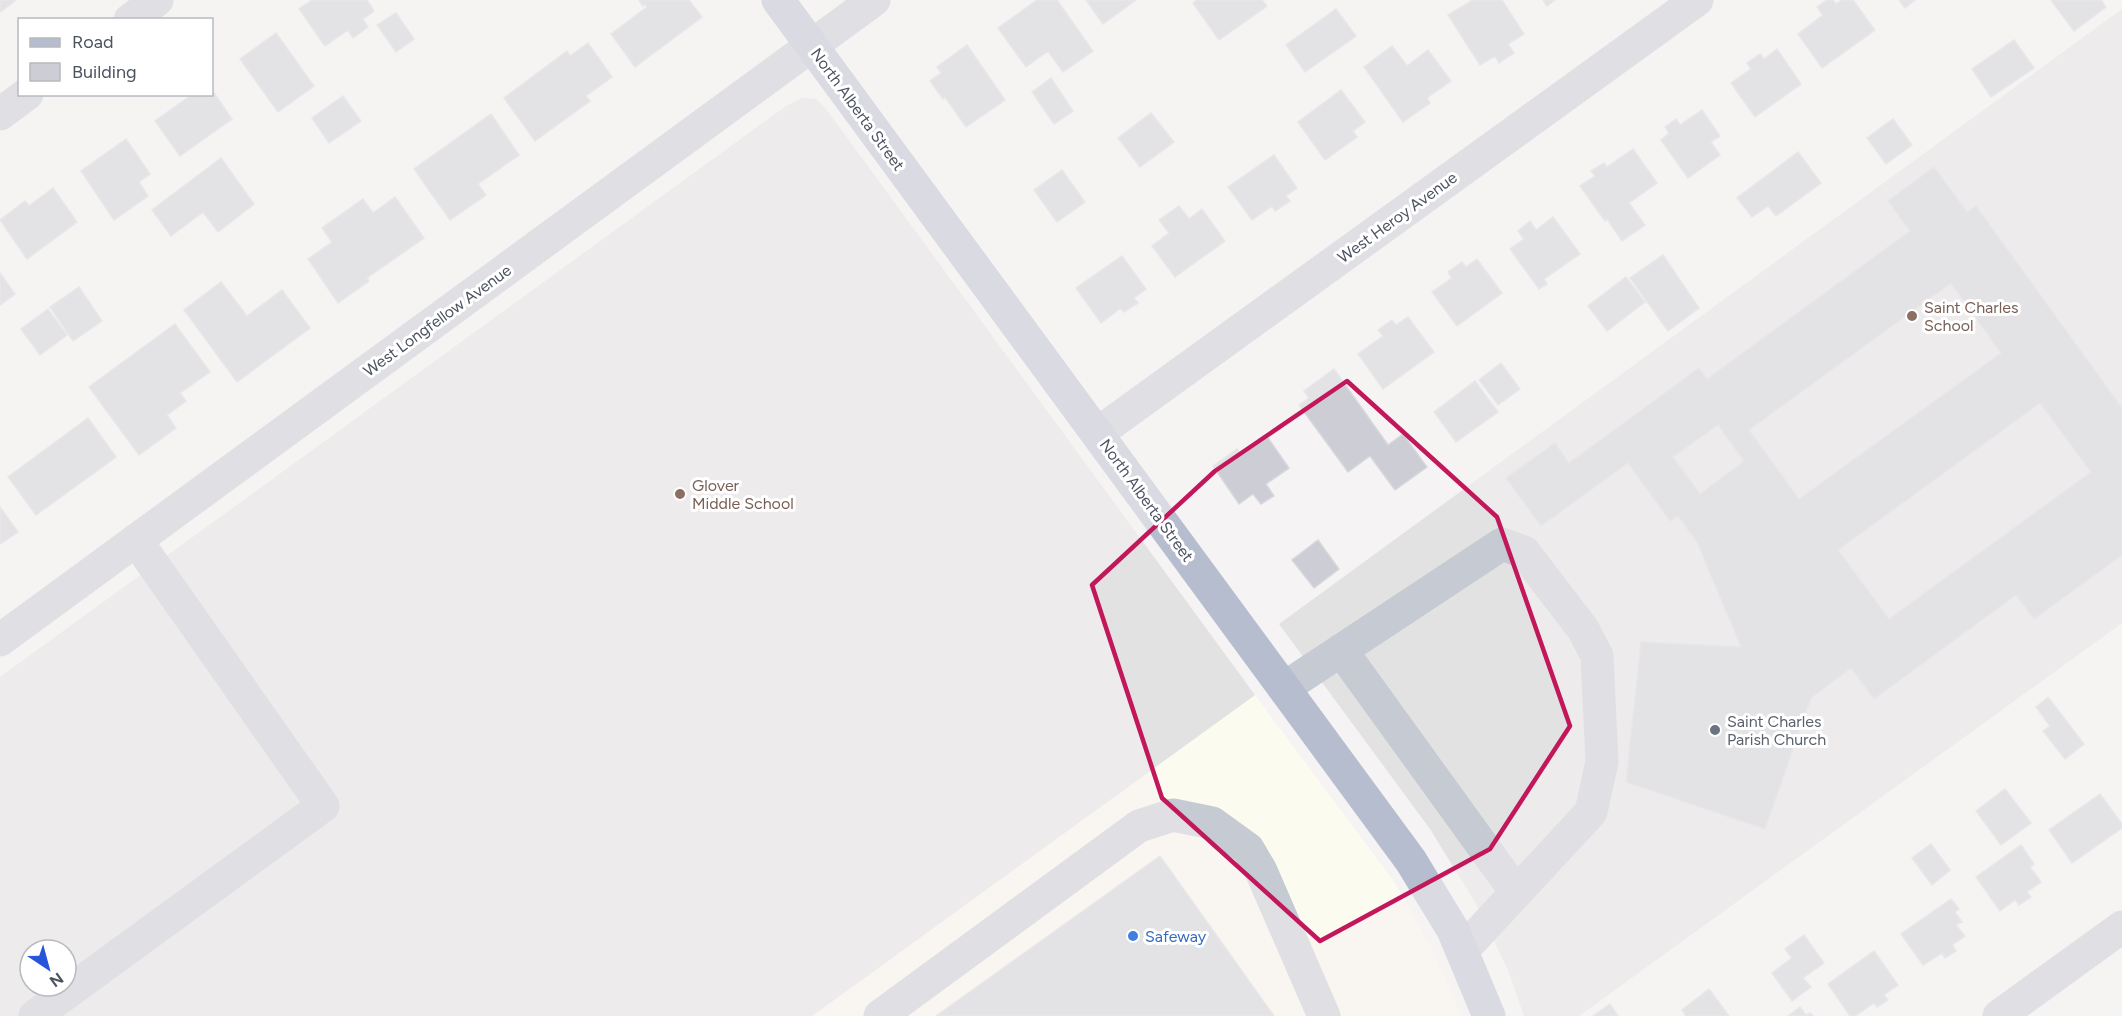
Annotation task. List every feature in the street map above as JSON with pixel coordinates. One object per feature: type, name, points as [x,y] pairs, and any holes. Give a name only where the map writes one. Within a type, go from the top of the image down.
[{"type":"main road","name":"North Alberta Street","points":[[778,0],[1411,861],[1453,930],[1489,1016]]},
{"type":"street","points":[[133,18],[157,0]]},
{"type":"street","name":"West Longfellow Avenue","points":[[0,640],[874,0]]},
{"type":"street","name":"West Heroy Avenue","points":[[1098,433],[1697,0]]},
{"type":"street","points":[[0,114],[24,96]]},
{"type":"street","points":[[35,1016],[323,806],[136,540]]},
{"type":"street","points":[[1284,688],[1502,544],[1524,552],[1583,629],[1597,656],[1602,751],[1602,762],[1591,812],[1462,951]]},
{"type":"street","points":[[1341,650],[1516,892]]},
{"type":"street","points":[[880,1016],[1139,826],[1173,815],[1212,823],[1248,849],[1261,872],[1324,1016]]},
{"type":"street","points":[[1999,1016],[2122,927]]},
{"type":"highlighted area","points":[[1347,381],[1497,517],[1570,726],[1490,849],[1320,941],[1162,798],[1092,585],[1215,471]]},
{"type":"shaded area","name":"Saint Charles School","points":[[2122,9],[2122,623],[1579,1016],[1524,1016],[1508,970],[1475,902],[1430,829],[1279,624]]},
{"type":"shaded area","name":"Glover Middle School","points":[[802,98],[816,99],[826,109],[1255,695],[812,1016],[0,1016],[0,677],[786,106]]},
{"type":"shaded area","points":[[1255,695],[1395,883],[1429,943],[1462,1016],[812,1016]]},
{"type":"building","points":[[0,0],[16,0],[0,12]]},
{"type":"building","points":[[312,0],[367,0],[374,11],[363,19],[368,27],[353,38],[348,30],[325,46],[299,9]]},
{"type":"building","points":[[639,0],[689,0],[702,17],[635,67],[611,34],[647,7],[645,4],[643,6]]},
{"type":"building","points":[[1037,0],[1057,0],[1093,51],[1063,72],[1048,51],[1026,67],[998,28]]},
{"type":"building","points":[[1086,0],[1136,0],[1103,24]]},
{"type":"building","points":[[1196,0],[1262,0],[1267,6],[1219,40],[1193,3]]},
{"type":"building","points":[[1473,0],[1502,0],[1524,34],[1508,44],[1514,53],[1499,63],[1495,56],[1480,65],[1448,15]]},
{"type":"building","points":[[1543,0],[1555,0],[1547,6]]},
{"type":"building","points":[[1827,0],[1833,0],[1836,4],[1842,0],[1853,0],[1875,30],[1822,68],[1798,34],[1823,15],[1817,7]]},
{"type":"building","points":[[1899,0],[1915,0],[1905,8]]},
{"type":"building","points":[[2051,0],[2101,0],[2106,7],[2074,31]]},
{"type":"building","points":[[1336,9],[1356,36],[1305,72],[1286,45]]},
{"type":"building","points":[[396,13],[414,39],[396,52],[377,25]]},
{"type":"building","points":[[276,33],[314,86],[278,112],[240,59]]},
{"type":"building","points":[[2014,40],[2034,68],[1991,97],[1972,69]]},
{"type":"building","points":[[588,43],[612,77],[586,96],[590,101],[535,141],[504,98],[567,51],[570,56]]},
{"type":"building","points":[[967,45],[1005,100],[966,127],[945,97],[943,99],[930,81],[941,73],[937,67]]},
{"type":"building","points":[[1392,46],[1407,66],[1428,50],[1451,81],[1427,98],[1430,103],[1403,122],[1364,67]]},
{"type":"building","points":[[1777,49],[1801,84],[1755,117],[1731,83],[1751,69],[1747,63],[1760,54],[1764,59]]},
{"type":"building","points":[[1051,78],[1073,111],[1054,124],[1032,92]]},
{"type":"building","points":[[1341,90],[1365,122],[1353,131],[1357,137],[1325,160],[1298,122]]},
{"type":"building","points":[[213,91],[232,119],[180,156],[155,121],[190,96],[213,96]]},
{"type":"building","points":[[343,96],[361,121],[329,143],[312,118]]},
{"type":"building","points":[[1702,110],[1720,136],[1711,142],[1720,155],[1688,178],[1661,140],[1669,133],[1665,127],[1676,119],[1680,125]]},
{"type":"building","points":[[1151,113],[1174,142],[1140,167],[1118,138]]},
{"type":"building","points":[[491,114],[519,155],[478,184],[486,195],[450,220],[414,169]]},
{"type":"building","points":[[1893,119],[1912,145],[1886,164],[1867,138]]},
{"type":"building","points":[[126,139],[150,174],[139,182],[148,196],[114,220],[81,171]]},
{"type":"building","points":[[1633,149],[1657,183],[1629,203],[1645,225],[1622,241],[1580,186],[1595,176],[1591,171],[1604,163],[1607,167]]},
{"type":"building","points":[[1798,152],[1821,183],[1776,216],[1768,206],[1752,217],[1737,198]]},
{"type":"building","points":[[1274,155],[1297,188],[1286,196],[1290,201],[1275,211],[1272,206],[1252,220],[1228,187]]},
{"type":"building","points":[[221,158],[254,204],[218,232],[203,212],[171,236],[152,210]]},
{"type":"building","points":[[1934,167],[1967,212],[1976,206],[2122,408],[2122,555],[2034,619],[2016,595],[1874,699],[1851,668],[1811,698],[1765,829],[1626,782],[1641,642],[1741,647],[1697,542],[1678,516],[1670,521],[1628,463],[1541,526],[1506,478],[1555,443],[1569,463],[1699,368],[1707,379],[1910,231],[1888,201]],"holes":[[[1951,283],[2001,353],[1799,499],[1749,430]],[[2040,403],[2091,472],[1889,619],[1838,550]],[[1718,425],[1744,461],[1700,494],[1673,457]]]},
{"type":"building","points":[[1062,170],[1085,202],[1057,222],[1034,190]]},
{"type":"building","points":[[53,188],[77,222],[27,259],[0,220],[25,201],[29,206]]},
{"type":"building","points":[[395,197],[424,238],[367,278],[369,281],[338,303],[308,259],[332,242],[322,228],[363,199],[373,213]]},
{"type":"building","points":[[1179,206],[1189,219],[1202,209],[1225,241],[1175,277],[1152,246],[1169,233],[1159,220]]},
{"type":"building","points":[[1553,217],[1580,254],[1544,279],[1547,284],[1539,289],[1510,249],[1524,239],[1518,231],[1530,221],[1536,230]]},
{"type":"building","points":[[1663,255],[1699,308],[1668,331],[1630,278]]},
{"type":"building","points":[[1122,256],[1146,289],[1134,298],[1138,303],[1124,312],[1121,308],[1101,323],[1076,288]]},
{"type":"building","points":[[1477,259],[1502,293],[1457,326],[1432,292],[1452,278],[1448,272],[1462,262],[1466,267]]},
{"type":"building","points":[[0,273],[15,294],[0,305]]},
{"type":"building","points":[[1626,277],[1645,302],[1607,331],[1588,306]]},
{"type":"building","points":[[221,282],[247,316],[282,290],[310,328],[237,382],[184,310]]},
{"type":"building","points":[[79,287],[102,321],[73,341],[50,307]]},
{"type":"building","points":[[48,309],[67,335],[40,355],[21,329]]},
{"type":"building","points":[[1408,317],[1434,352],[1383,389],[1358,354],[1383,336],[1378,330],[1392,320],[1396,325]]},
{"type":"building","points":[[175,324],[210,372],[180,393],[186,401],[167,415],[176,428],[139,455],[89,387]]},
{"type":"building","points":[[1501,363],[1520,389],[1498,405],[1479,380]]},
{"type":"building","points":[[1334,369],[1388,445],[1403,434],[1427,467],[1395,490],[1370,456],[1348,472],[1299,405],[1309,398],[1304,391]]},
{"type":"building","points":[[1475,381],[1498,412],[1456,442],[1434,412]]},
{"type":"building","points":[[88,418],[116,457],[36,515],[8,477]]},
{"type":"building","points":[[1266,435],[1289,468],[1266,484],[1274,496],[1261,504],[1253,494],[1239,504],[1213,466],[1237,449],[1240,453]]},
{"type":"building","points":[[0,507],[18,532],[0,544]]},
{"type":"building","points":[[1318,540],[1339,569],[1314,588],[1292,560]]},
{"type":"building","points":[[2048,697],[2084,744],[2065,759],[2043,731],[2050,726],[2036,707]]},
{"type":"building","points":[[2005,789],[2031,823],[2001,845],[1976,811]]},
{"type":"building","points":[[2100,794],[2122,824],[2122,828],[2072,863],[2049,830]]},
{"type":"building","points":[[1931,844],[1950,870],[1932,885],[1912,858]]},
{"type":"building","points":[[2021,845],[2034,864],[2030,867],[2041,882],[2027,892],[2031,897],[2019,905],[2015,900],[2000,911],[1976,877]]},
{"type":"building","name":"Safeway","points":[[1160,856],[1274,1016],[936,1016]]},
{"type":"building","points":[[1951,899],[1959,909],[1955,912],[1962,922],[1956,925],[1965,936],[1952,945],[1956,951],[1945,958],[1942,953],[1923,965],[1901,934]]},
{"type":"building","points":[[1804,935],[1824,963],[1803,978],[1811,987],[1792,1001],[1772,973],[1792,958],[1785,949]]},
{"type":"building","points":[[1874,951],[1898,985],[1884,995],[1888,1000],[1877,1007],[1874,1003],[1855,1016],[1850,1016],[1828,984]]},
{"type":"building","points":[[1709,989],[1729,1016],[1686,1016],[1682,1010]]},
{"type":"building","points":[[1610,1004],[1618,1016],[1593,1016]]},
{"type":"building","points":[[1800,1007],[1806,1015],[1810,1013],[1813,1016],[1788,1016]]},
{"type":"place","name":"Saint Charles School","points":[[1912,316]]},
{"type":"place","name":"Glover Middle School","points":[[680,494]]},
{"type":"place","name":"Saint Charles Parish Church","points":[[1715,730]]},
{"type":"place","name":"Safeway","points":[[1133,936]]}]
